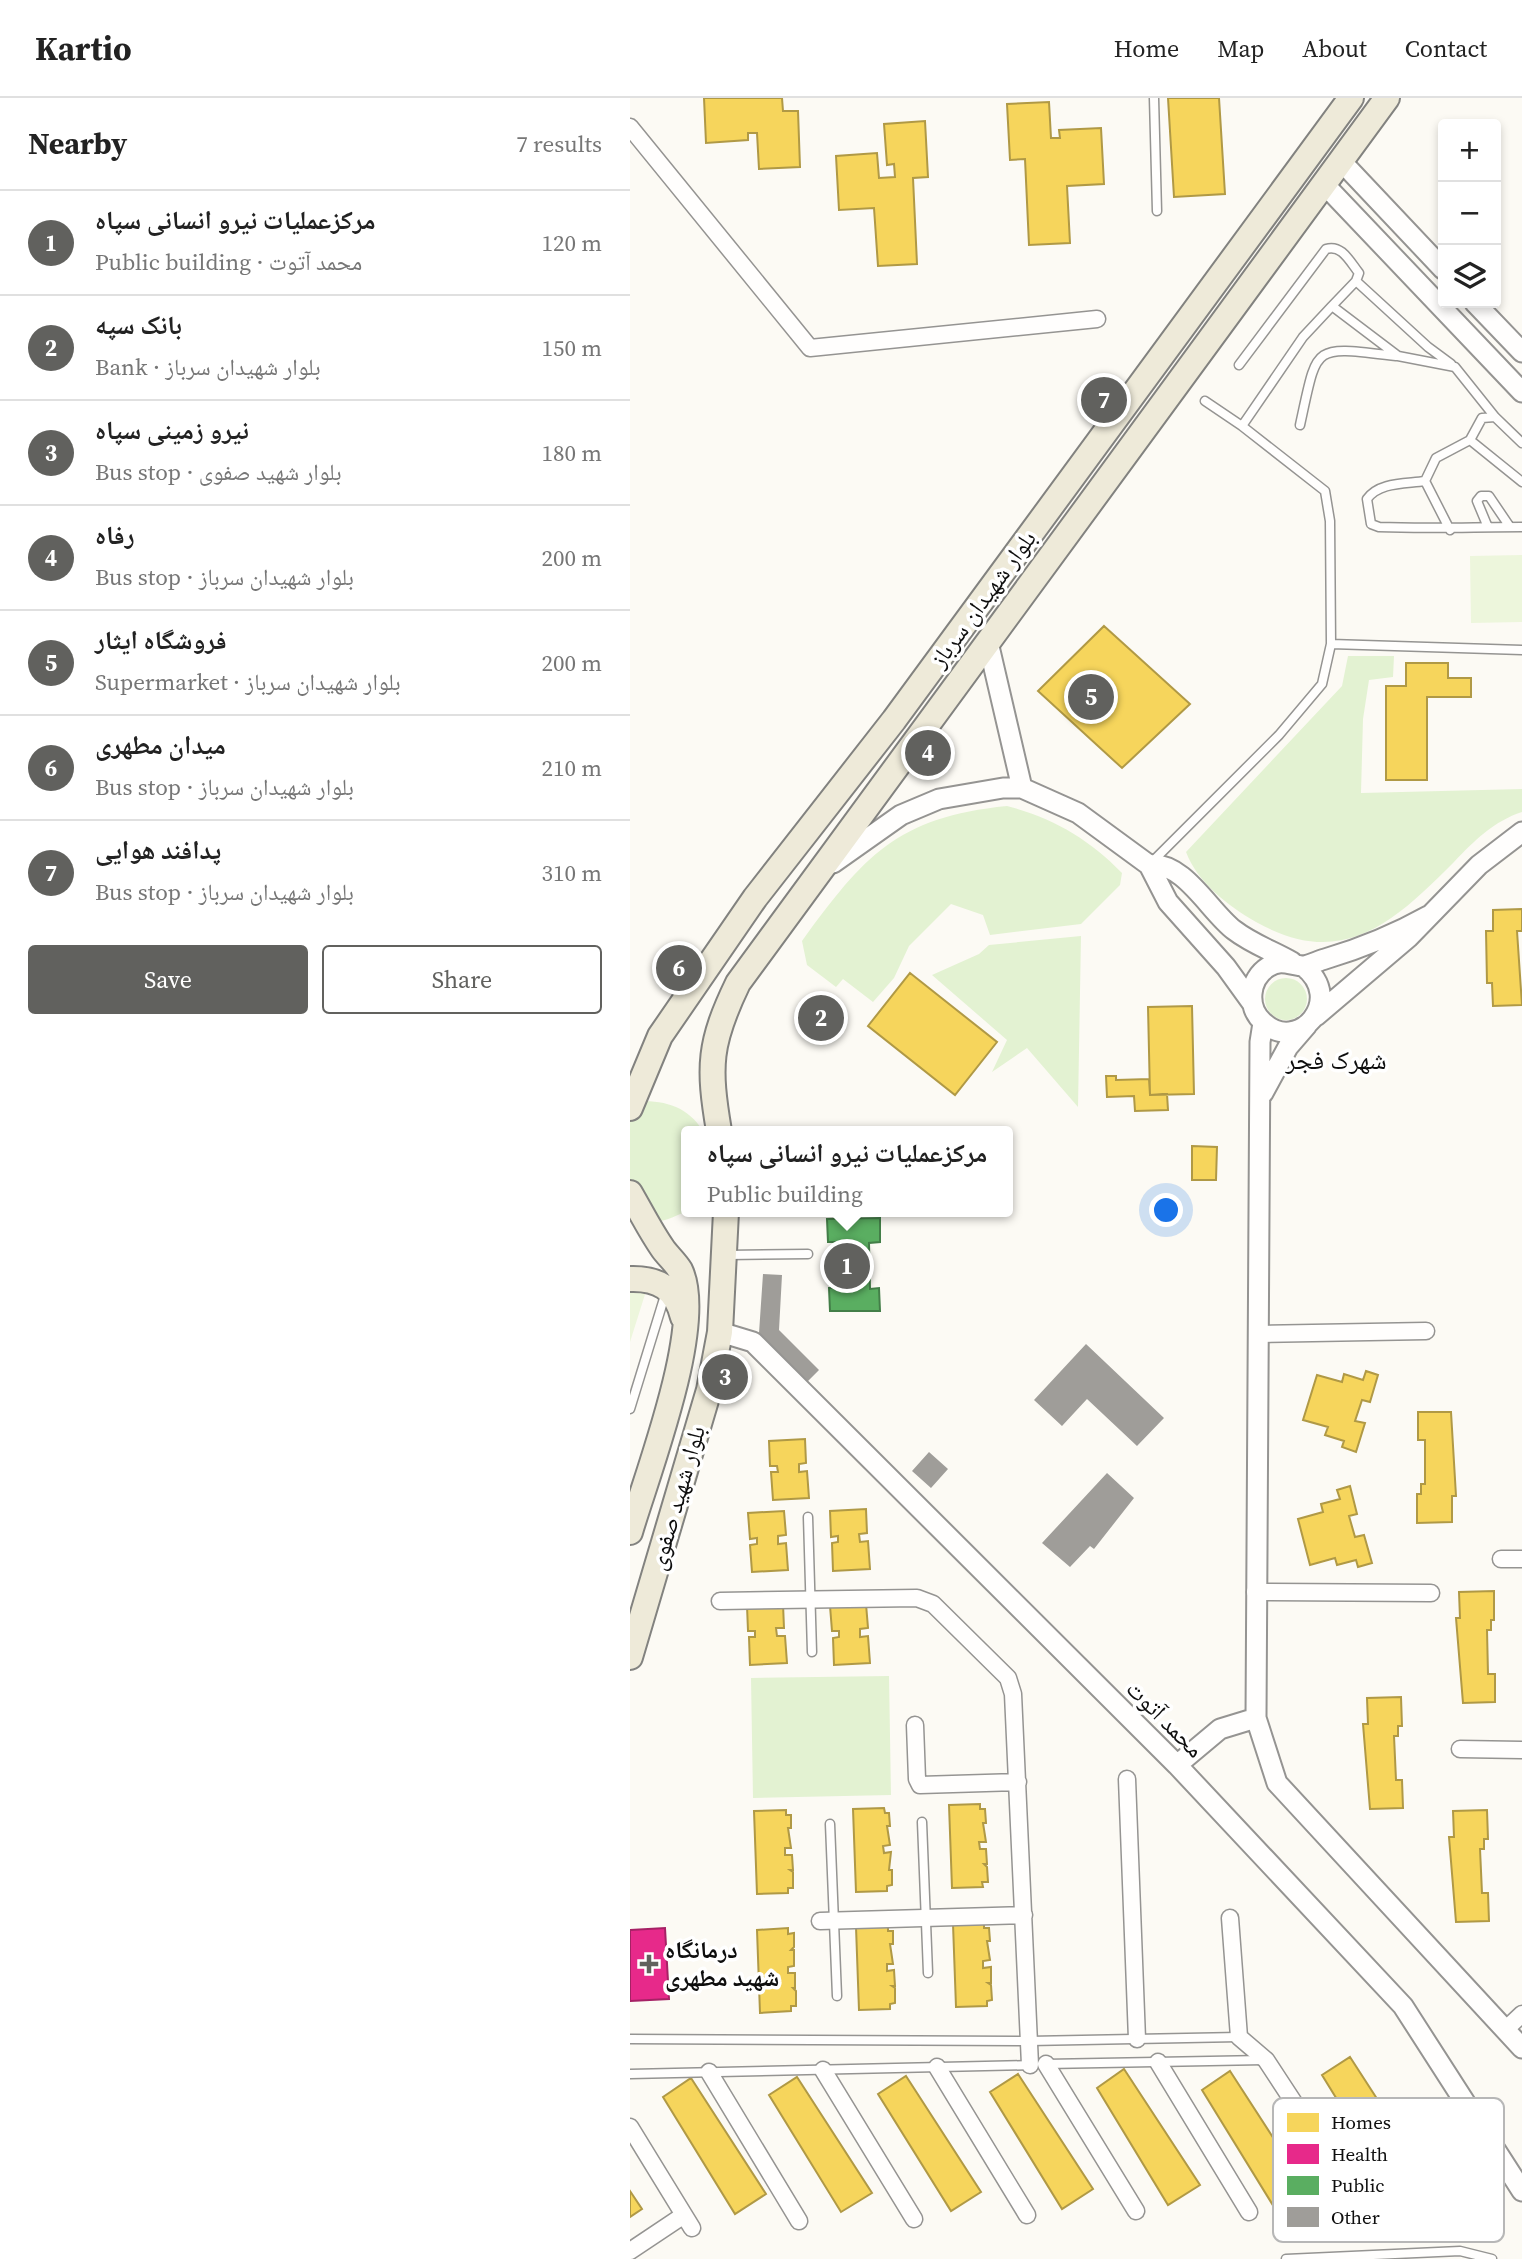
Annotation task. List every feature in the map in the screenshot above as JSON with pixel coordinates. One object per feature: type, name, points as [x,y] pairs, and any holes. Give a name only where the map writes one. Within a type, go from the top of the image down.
[{"type":"main road","name":"بلوار شهیدان سرباز","points":[[630,1108],[660,1036],[755,898],[902,709],[1351,98]]},
{"type":"main road","name":"بلوار شهیدان سرباز","points":[[718,1126],[711,1080],[718,1025],[738,983],[1387,98]]},
{"type":"main road","points":[[630,1079],[660,1036]]},
{"type":"main road","name":"بلوار شهید صفوی","points":[[630,1193],[663,1250],[679,1270],[686,1292],[687,1327],[675,1379],[630,1532]]},
{"type":"main road","name":"بلوار شهید صفوی","points":[[630,1657],[709,1390],[720,1332],[726,1217]]},
{"type":"main road","points":[[630,1279],[641,1279],[667,1289],[678,1299],[687,1327]]},
{"type":"street","points":[[630,127],[810,348],[1097,319]]},
{"type":"street","points":[[1340,161],[1438,264]]},
{"type":"street","points":[[1324,184],[1522,392]]},
{"type":"street","points":[[1480,308],[1522,352]]},
{"type":"street","points":[[988,642],[1022,788]]},
{"type":"street","points":[[816,877],[901,815],[939,799],[1003,788],[1022,788],[1078,813],[1149,865],[1168,902],[1226,967],[1264,1023],[1285,1032],[1311,1021],[1321,994],[1312,973],[1232,929],[1177,873],[1159,864],[1149,865]]},
{"type":"street","points":[[1261,1097],[1288,1047],[1311,1021],[1409,937],[1479,865],[1522,832]]},
{"type":"street","points":[[1252,1003],[1252,992],[1261,972],[1271,965],[1298,964],[1373,945],[1428,916]]},
{"type":"street","points":[[1264,1023],[1260,1042],[1256,1718],[1278,1783],[1522,2048]]},
{"type":"street","points":[[1258,1334],[1426,1331]]},
{"type":"street","name":"محمد آتوت","points":[[720,1332],[753,1342],[1177,1766],[1403,2006],[1462,2098]]},
{"type":"street","points":[[1501,1559],[1522,1559]]},
{"type":"street","points":[[1255,1592],[1431,1593]]},
{"type":"street","points":[[720,1601],[917,1598],[933,1604],[1007,1678],[1013,1694],[1030,2065]]},
{"type":"street","points":[[1177,1766],[1220,1729],[1256,1718]]},
{"type":"street","points":[[915,1726],[917,1779],[920,1785],[1018,1782]]},
{"type":"street","points":[[1460,1749],[1522,1750]]},
{"type":"street","points":[[1127,1779],[1137,2039]]},
{"type":"street","points":[[827,1921],[1024,1915]]},
{"type":"street","points":[[1230,1918],[1239,2037],[1266,2060],[1291,2098]]},
{"type":"street","points":[[1505,2030],[1522,2014]]},
{"type":"street","points":[[1158,2062],[1249,2212]]},
{"type":"street","points":[[1046,2064],[1136,2211]]},
{"type":"street","points":[[937,2067],[1027,2215]]},
{"type":"street","points":[[822,2070],[914,2219]]},
{"type":"street","points":[[709,2072],[799,2221]]},
{"type":"street","points":[[630,2127],[688,2222],[630,2251]]},
{"type":"street","name":"محمد آتوت","points":[[1504,2163],[1522,2191]]},
{"type":"lane","points":[[1154,98],[1157,211]]},
{"type":"lane","points":[[1239,365],[1325,249],[1339,248],[1359,273],[1356,281],[1303,337],[1242,426]]},
{"type":"lane","points":[[1356,281],[1428,347],[1455,367],[1496,417],[1522,443]]},
{"type":"lane","points":[[1332,306],[1398,356]]},
{"type":"lane","points":[[1300,425],[1313,366],[1322,355],[1340,350],[1398,356],[1455,367]]},
{"type":"lane","points":[[1149,865],[1279,735],[1322,684],[1331,644],[1330,522],[1325,491],[1242,426],[1205,401]]},
{"type":"lane","points":[[1425,481],[1436,458],[1470,440],[1482,418],[1496,417]]},
{"type":"lane","points":[[1470,440],[1522,482]]},
{"type":"lane","points":[[1425,481],[1374,490],[1367,499],[1371,524],[1379,527],[1450,530],[1487,525],[1522,527]]},
{"type":"lane","points":[[1425,481],[1450,530]]},
{"type":"lane","points":[[1487,525],[1477,501],[1481,496],[1489,496],[1510,527]]},
{"type":"lane","points":[[1331,644],[1522,650]]},
{"type":"lane","points":[[724,1255],[808,1254]]},
{"type":"lane","points":[[630,1409],[667,1289]]},
{"type":"lane","points":[[808,1517],[812,1651]]},
{"type":"lane","points":[[922,1822],[928,1973]]},
{"type":"lane","points":[[830,1824],[827,1921],[836,1996]]},
{"type":"lane","points":[[630,2039],[1029,2041],[1239,2037]]},
{"type":"lane","points":[[630,2074],[1266,2060]]},
{"type":"lane","points":[[1286,2259],[1460,2251],[1492,2259]]},
{"type":"green space","points":[[1522,555],[1522,622],[1471,623],[1470,556]]},
{"type":"green space","points":[[1348,656],[1394,656],[1393,677],[1369,680],[1363,719],[1361,793],[1522,789],[1522,812],[1485,832],[1410,904],[1388,920],[1365,933],[1341,940],[1315,942],[1287,936],[1256,922],[1235,908],[1198,874],[1186,852],[1342,686]]},
{"type":"green space","points":[[1007,806],[1040,817],[1069,831],[1097,850],[1122,873],[1120,885],[1081,924],[990,935],[983,915],[951,904],[909,946],[894,978],[873,1002],[843,979],[836,987],[807,965],[802,941],[845,886],[886,846],[910,831],[937,820],[969,811]]},
{"type":"green space","points":[[1081,936],[1078,1107],[1027,1048],[992,1072],[1007,1040],[932,975],[979,954],[989,945]]},
{"type":"green space","points":[[1286,978],[1301,984],[1307,999],[1301,1014],[1286,1020],[1271,1014],[1265,999],[1271,984]]},
{"type":"green space","points":[[640,1101],[668,1104],[684,1111],[699,1126],[681,1126],[681,1213],[672,1217],[645,1222],[630,1219],[630,1105]]},
{"type":"green space","points":[[647,1288],[630,1342],[630,1289]]},
{"type":"green space","points":[[889,1676],[891,1795],[753,1798],[751,1678]]},
{"type":"building: Homes","points":[[704,98],[782,98],[783,111],[798,111],[800,167],[759,169],[757,133],[748,133],[748,140],[706,143]]},
{"type":"building: Homes","points":[[1168,98],[1219,98],[1225,194],[1174,197]]},
{"type":"building: Homes","points":[[1049,102],[1051,138],[1060,138],[1059,130],[1101,128],[1104,184],[1067,186],[1070,243],[1029,245],[1025,159],[1010,160],[1007,104]]},
{"type":"building: Homes","points":[[925,121],[928,177],[913,178],[917,264],[878,266],[874,208],[839,210],[836,156],[877,153],[879,178],[895,177],[894,164],[887,165],[884,124]]},
{"type":"building: Homes","points":[[1104,626],[1190,704],[1122,768],[1038,691]]},
{"type":"building: Homes","points":[[1406,663],[1448,663],[1448,678],[1471,678],[1471,697],[1427,697],[1427,780],[1386,780],[1386,686],[1406,686]]},
{"type":"building: Homes","points":[[1522,909],[1522,931],[1517,931],[1522,1005],[1493,1006],[1492,983],[1487,983],[1486,931],[1493,931],[1493,910]]},
{"type":"building: Homes","points":[[910,973],[997,1042],[955,1095],[868,1026]]},
{"type":"building: Homes","points":[[1192,1006],[1194,1094],[1150,1095],[1148,1007]]},
{"type":"building: Homes","points":[[1106,1076],[1116,1076],[1116,1080],[1149,1079],[1150,1095],[1167,1094],[1168,1110],[1135,1111],[1134,1096],[1107,1097]]},
{"type":"building: Homes","points":[[1192,1146],[1217,1147],[1216,1180],[1192,1180]]},
{"type":"building: Homes","points":[[1366,1371],[1378,1375],[1370,1402],[1362,1400],[1355,1421],[1365,1423],[1356,1452],[1342,1447],[1344,1441],[1325,1435],[1328,1427],[1303,1420],[1317,1375],[1342,1382],[1344,1374],[1363,1380]]},
{"type":"building: Homes","points":[[1418,1412],[1451,1412],[1456,1496],[1452,1496],[1452,1522],[1417,1523],[1417,1494],[1421,1494],[1421,1484],[1425,1484],[1425,1440],[1418,1440]]},
{"type":"building: Homes","points":[[805,1439],[806,1463],[799,1464],[799,1472],[807,1471],[809,1498],[773,1500],[771,1472],[778,1472],[777,1466],[770,1466],[769,1441]]},
{"type":"building: Homes","points":[[1350,1486],[1357,1514],[1349,1516],[1355,1537],[1364,1535],[1372,1563],[1358,1567],[1356,1560],[1337,1565],[1335,1558],[1310,1565],[1298,1519],[1323,1512],[1321,1504],[1340,1499],[1337,1490]]},
{"type":"building: Homes","points":[[866,1509],[867,1533],[859,1534],[860,1542],[868,1541],[870,1569],[833,1571],[832,1543],[838,1542],[838,1536],[831,1537],[830,1511]]},
{"type":"building: Homes","points":[[784,1511],[786,1535],[778,1536],[778,1544],[786,1543],[788,1570],[752,1572],[750,1545],[757,1544],[757,1538],[750,1539],[748,1513]]},
{"type":"building: Homes","points":[[1494,1591],[1494,1620],[1491,1620],[1491,1630],[1487,1630],[1488,1674],[1495,1674],[1495,1702],[1463,1703],[1456,1618],[1460,1618],[1459,1592]]},
{"type":"building: Homes","points":[[783,1604],[784,1628],[776,1628],[777,1636],[785,1636],[787,1663],[750,1665],[749,1637],[755,1637],[755,1631],[748,1631],[747,1606]]},
{"type":"building: Homes","points":[[866,1604],[868,1628],[860,1629],[860,1637],[868,1636],[870,1663],[834,1665],[833,1638],[839,1637],[839,1631],[832,1631],[830,1606]]},
{"type":"building: Homes","points":[[1401,1697],[1402,1726],[1398,1726],[1398,1736],[1394,1736],[1396,1780],[1402,1780],[1403,1808],[1370,1809],[1363,1724],[1368,1724],[1367,1698]]},
{"type":"building: Homes","points":[[980,1804],[980,1809],[985,1809],[986,1823],[983,1823],[986,1842],[979,1842],[980,1849],[986,1849],[987,1864],[984,1864],[987,1867],[988,1882],[982,1882],[983,1887],[952,1888],[949,1805]]},
{"type":"building: Homes","points":[[884,1808],[885,1813],[889,1813],[890,1826],[887,1826],[890,1845],[883,1846],[884,1853],[891,1852],[889,1870],[892,1870],[892,1885],[887,1886],[887,1891],[856,1892],[853,1809]]},
{"type":"building: Homes","points":[[786,1810],[786,1815],[791,1815],[791,1828],[788,1828],[791,1848],[785,1848],[785,1855],[792,1855],[793,1870],[790,1870],[793,1872],[793,1888],[788,1888],[788,1893],[757,1894],[754,1811]]},
{"type":"building: Homes","points":[[1487,1810],[1488,1839],[1484,1839],[1484,1849],[1480,1849],[1482,1893],[1488,1893],[1489,1921],[1456,1922],[1449,1837],[1454,1837],[1453,1811]]},
{"type":"building: Homes","points":[[984,1923],[984,1928],[989,1928],[990,1941],[987,1941],[990,1960],[983,1961],[983,1968],[991,1967],[991,1983],[988,1983],[991,1985],[992,2000],[987,2001],[987,2006],[956,2007],[953,1924]]},
{"type":"building: Homes","points":[[888,1926],[888,1931],[893,1931],[893,1944],[890,1944],[893,1964],[887,1964],[887,1971],[894,1970],[895,1986],[892,1986],[895,1988],[895,2003],[890,2004],[890,2009],[859,2010],[856,1927]]},
{"type":"building: Homes","points":[[788,1928],[788,1934],[794,1933],[794,1947],[791,1950],[794,1950],[794,1966],[788,1967],[788,1973],[795,1973],[793,1988],[796,1991],[796,2006],[791,2006],[791,2011],[760,2013],[757,1930]]},
{"type":"building: Homes","points":[[1350,2057],[1377,2098],[1336,2098],[1322,2075]]},
{"type":"building: Homes","points":[[1124,2069],[1200,2185],[1168,2205],[1097,2088]]},
{"type":"building: Homes","points":[[1230,2071],[1273,2138],[1273,2205],[1202,2090]]},
{"type":"building: Homes","points":[[1018,2074],[1093,2189],[1062,2209],[990,2092]]},
{"type":"building: Homes","points":[[906,2076],[981,2192],[951,2211],[878,2094]]},
{"type":"building: Homes","points":[[797,2077],[872,2193],[841,2212],[769,2095]]},
{"type":"building: Homes","points":[[691,2078],[766,2194],[735,2214],[663,2097]]},
{"type":"building: Homes","points":[[630,2191],[642,2209],[630,2217]]},
{"type":"building: Health","name":"درمانگاه شهید مطهری","points":[[665,1928],[669,1999],[630,2001],[630,1930]]},
{"type":"building: Public","points":[[880,1218],[880,1242],[869,1243],[870,1289],[879,1288],[880,1311],[830,1311],[829,1288],[839,1288],[838,1242],[828,1242],[827,1219]]},
{"type":"building: Other","points":[[763,1274],[782,1275],[779,1330],[819,1370],[807,1382],[759,1333]]},
{"type":"building: Other","points":[[1086,1344],[1164,1418],[1137,1446],[1087,1399],[1062,1426],[1034,1400]]},
{"type":"building: Other","points":[[929,1452],[948,1469],[931,1488],[912,1471]]},
{"type":"building: Other","points":[[1107,1473],[1134,1498],[1094,1549],[1090,1546],[1070,1567],[1042,1543]]},
{"type":"place","name":"پدافند هوایی","points":[[1104,400]]},
{"type":"place","name":"فروشگاه ایثار","points":[[1091,697]]},
{"type":"place","name":"رفاه","points":[[928,753]]},
{"type":"place","name":"میدان مطهری","points":[[679,968]]},
{"type":"place","name":"بانک سپه","points":[[821,1018]]},
{"type":"place","name":"مرکزعملیات نیرو انسانی سپاه","points":[[847,1266]]},
{"type":"place","name":"نیرو زمینی سپاه","points":[[725,1377]]},
{"type":"place","name":"درمانگاه شهید مطهری","points":[[649,1964]]},
{"type":"district","name":"شهرک فجر","points":[[1336,1060]]}]
